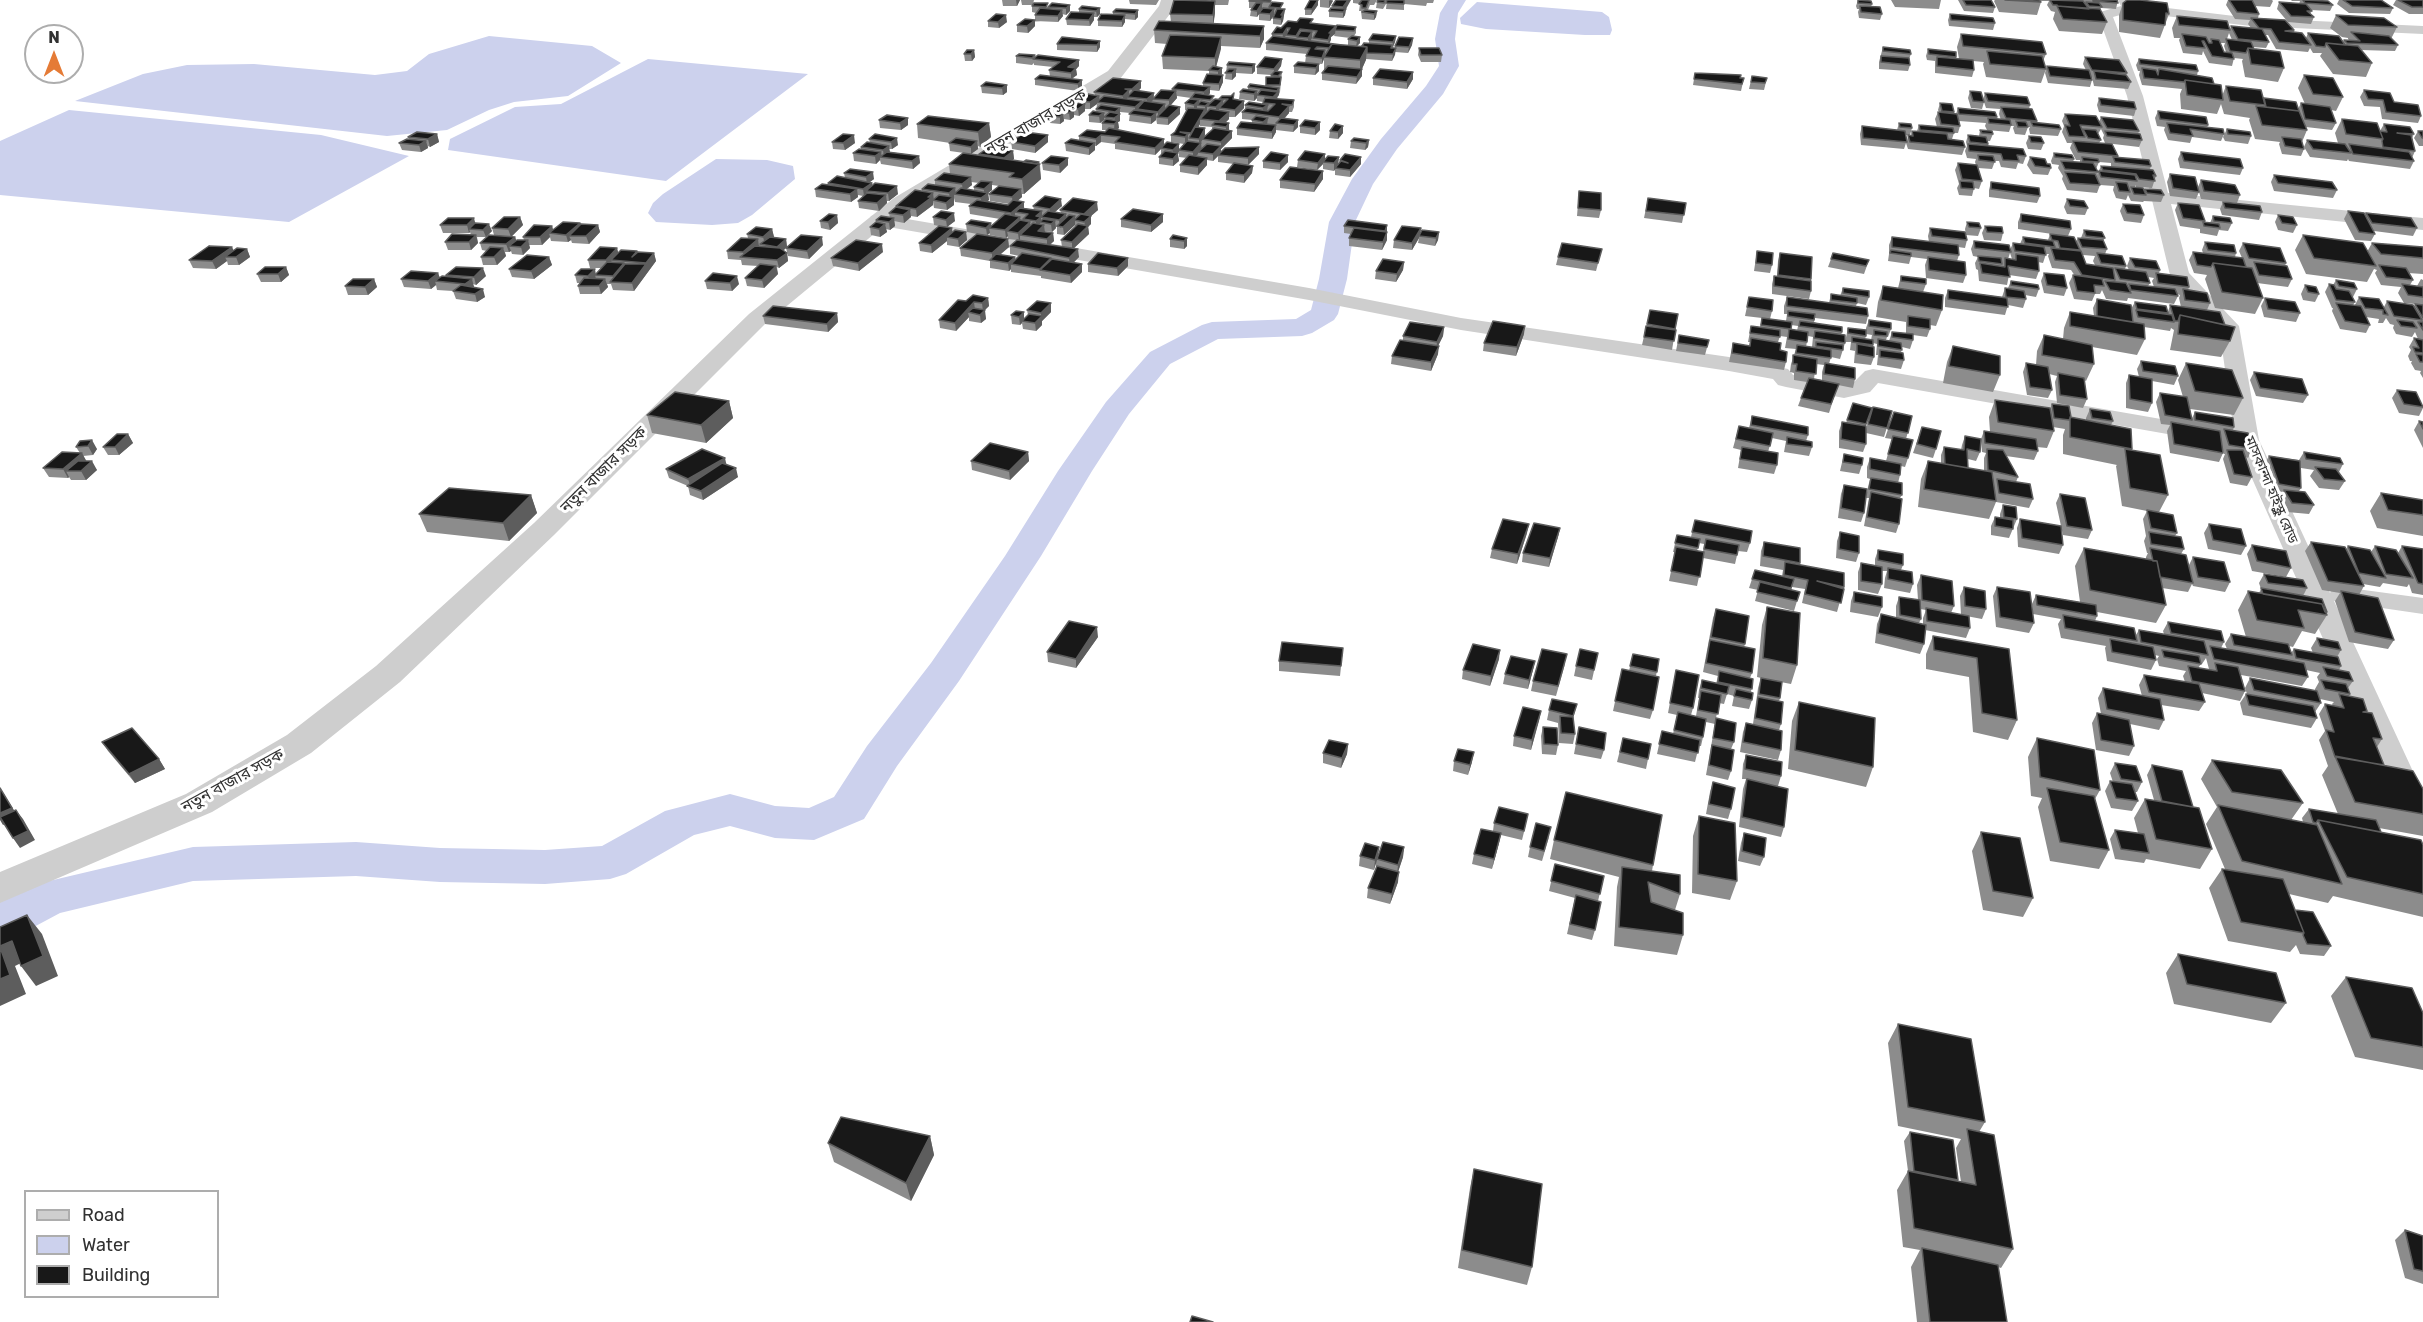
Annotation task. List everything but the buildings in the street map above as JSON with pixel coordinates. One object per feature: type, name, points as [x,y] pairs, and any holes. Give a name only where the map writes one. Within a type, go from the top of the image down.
[{"type":"street","name":"নতুন বাজার সড়ক","points":[[0,888],[199,803],[299,744],[388,674],[544,529],[757,319],[901,202],[1114,75],[1167,7],[1169,0]]},
{"type":"street","points":[[2127,4],[2251,22],[2423,30]]},
{"type":"street","name":"মাসকান্দা হাইস্কুল রোড","points":[[2127,4],[2105,15],[2135,96],[2180,275],[2229,326],[2247,440],[2423,823]]},
{"type":"street","points":[[2162,198],[2423,224]]},
{"type":"street","points":[[878,220],[1309,294],[1461,324],[1729,364],[1780,374],[1786,380],[1844,392],[1862,387],[1873,376],[2092,416],[2247,440]]},
{"type":"street","points":[[2316,591],[2423,606]]},
{"type":"water","points":[[1477,2],[1602,12],[1609,17],[1612,30],[1610,35],[1585,35],[1486,29],[1461,24],[1460,18]]},
{"type":"water","points":[[489,36],[592,46],[621,63],[568,96],[514,102],[489,110],[447,130],[387,136],[75,101],[143,74],[187,65],[254,64],[375,75],[407,71],[429,54]]},
{"type":"water","points":[[648,59],[808,74],[666,181],[448,150],[450,139],[515,107],[561,104]]},
{"type":"water","points":[[69,110],[321,135],[409,156],[289,222],[0,195],[0,141]]},
{"type":"water","points":[[716,159],[767,160],[793,166],[795,179],[752,215],[738,223],[712,225],[656,222],[648,213],[653,203]]},
{"type":"waterway","points":[[0,923],[48,898],[193,864],[356,859],[440,865],[545,867],[610,862],[681,822],[730,810],[775,822],[814,824],[849,808],[882,756],[945,672],[1023,556],[1075,471],[1117,409],[1160,358],[1212,331],[1302,327],[1324,314],[1333,279],[1342,222],[1361,184],[1389,144],[1435,89],[1449,66],[1445,39],[1449,13],[1457,0]]}]
